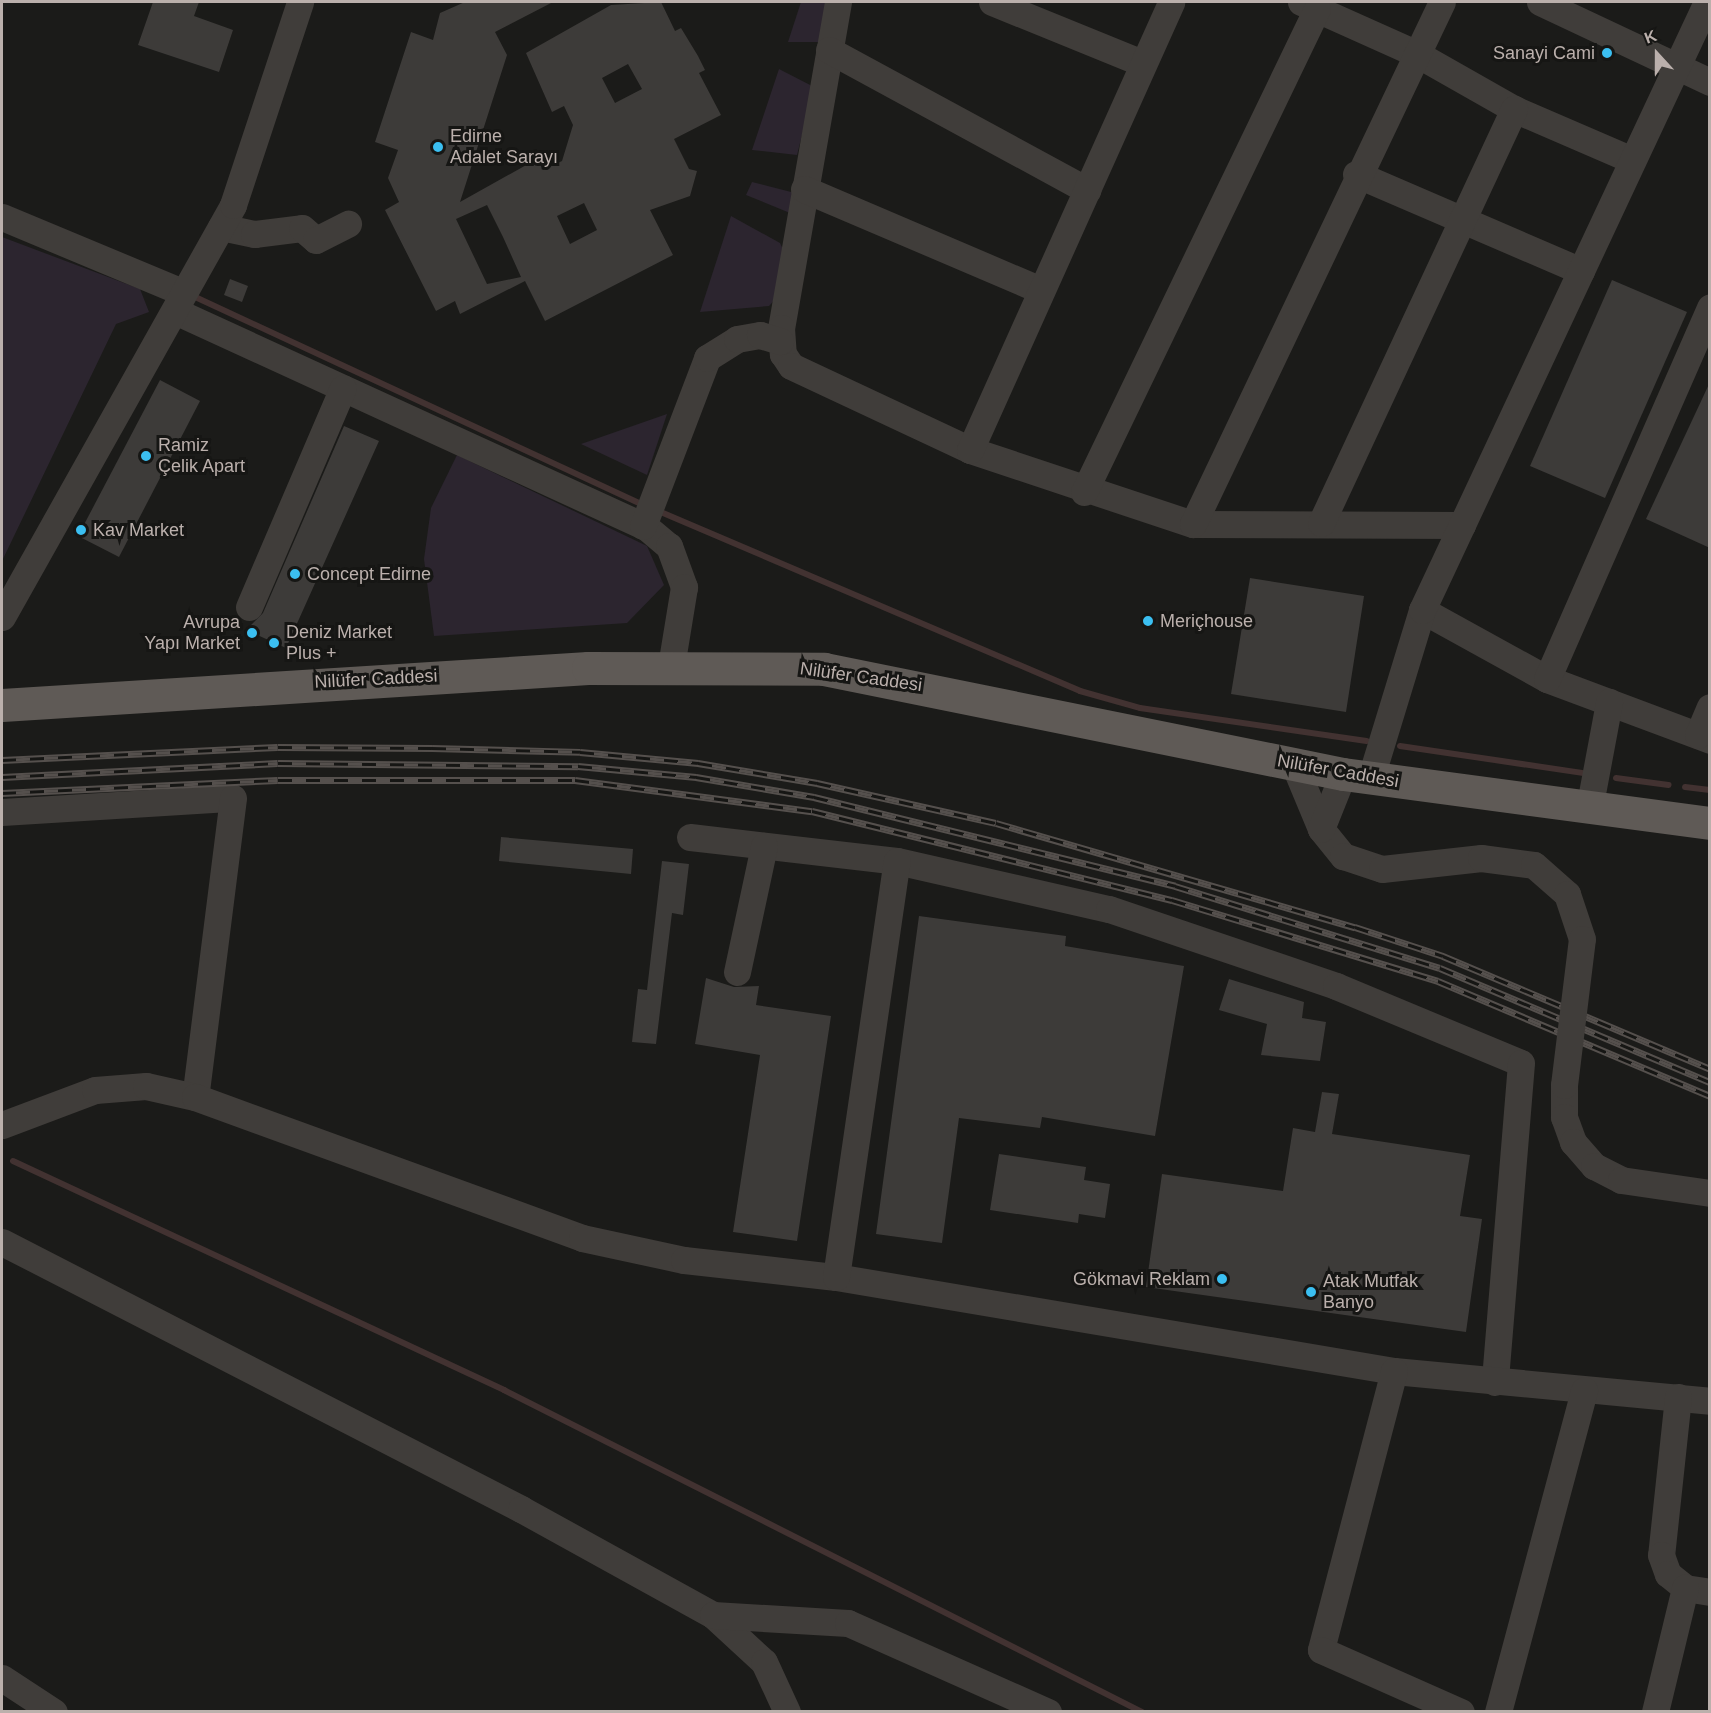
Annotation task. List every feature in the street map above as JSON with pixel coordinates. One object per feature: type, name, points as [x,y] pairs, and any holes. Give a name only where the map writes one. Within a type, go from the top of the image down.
[{"type":"main road","name":"Nilüfer Caddesi","points":[[2,705],[303,683],[671,666],[824,669],[1357,776],[1590,804],[1710,823]]},
{"type":"street","points":[[2,617],[233,205],[300,2]]},
{"type":"street","points":[[838,2],[804,189],[780,341],[783,354],[802,375],[970,450],[1084,492],[1192,524],[1462,525]]},
{"type":"street","points":[[993,2],[1142,63]]},
{"type":"street","points":[[970,450],[1171,2]]},
{"type":"street","points":[[1192,524],[1356,174],[1442,2]]},
{"type":"street","points":[[1321,829],[1357,776],[1422,610],[1707,2]]},
{"type":"street","points":[[1084,492],[1309,5],[1417,54],[1514,108],[1632,160]]},
{"type":"street","points":[[1556,5],[1710,82]]},
{"type":"street","points":[[829,50],[1087,190]]},
{"type":"street","points":[[1321,523],[1514,108]]},
{"type":"street","points":[[1356,174],[1581,271]]},
{"type":"street","points":[[804,189],[1041,290]]},
{"type":"street","points":[[2,217],[178,301],[343,388],[643,526],[669,546],[684,587],[671,666]]},
{"type":"street","points":[[221,227],[255,234],[302,228],[316,240],[348,224]]},
{"type":"street","points":[[1547,679],[1710,308]]},
{"type":"street","points":[[643,526],[655,500],[707,358],[718,346],[737,339],[760,335],[780,341]]},
{"type":"street","points":[[249,607],[343,388]]},
{"type":"street","points":[[1422,610],[1547,679],[1704,738],[1710,707]]},
{"type":"street","points":[[1590,804],[1609,702]]},
{"type":"street","points":[[1294,764],[1321,829],[1343,856],[1382,869],[1481,858],[1534,865],[1567,894],[1582,939],[1564,1085],[1564,1117],[1574,1142],[1594,1166],[1621,1180],[1710,1193]]},
{"type":"street","points":[[2,812],[233,798],[195,1097]]},
{"type":"street","points":[[690,837],[897,861],[1109,909],[1336,986],[1521,1063],[1495,1382]]},
{"type":"street","points":[[737,972],[764,846]]},
{"type":"street","points":[[836,1277],[897,861]]},
{"type":"street","points":[[2,1125],[95,1090],[146,1086],[195,1097],[582,1238],[684,1260],[836,1277],[1394,1371],[1710,1401]]},
{"type":"street","points":[[2,1242],[510,1504],[713,1615],[764,1662],[787,1712]]},
{"type":"street","points":[[1394,1371],[1321,1650],[1461,1712]]},
{"type":"street","points":[[1498,1712],[1584,1390]]},
{"type":"street","points":[[1655,1712],[1697,1590],[1668,1574],[1661,1555],[1678,1397]]},
{"type":"street","points":[[713,1615],[848,1623],[1048,1712]]},
{"type":"street","points":[[2,1678],[54,1712]]},
{"type":"shaded area","points":[[801,2],[827,2],[821,42],[788,42]]},
{"type":"shaded area","points":[[779,69],[814,87],[797,155],[752,150]]},
{"type":"shaded area","points":[[752,182],[795,193],[790,213],[746,195]]},
{"type":"shaded area","points":[[731,216],[780,243],[786,256],[778,296],[769,306],[700,312]]},
{"type":"shaded area","points":[[2,237],[140,289],[149,312],[116,324],[2,561]]},
{"type":"shaded area","points":[[667,414],[647,475],[581,444]]},
{"type":"shaded area","points":[[457,455],[647,546],[664,585],[627,623],[434,636],[424,559],[431,508]]},
{"type":"building","points":[[153,2],[199,2],[194,16],[233,30],[219,72],[138,45]]},
{"type":"building","points":[[465,2],[553,2],[495,32],[507,55],[460,202],[537,159],[543,170],[562,161],[573,125],[564,106],[552,112],[526,53],[611,5],[661,2],[675,31],[681,28],[698,56],[705,70],[699,73],[721,115],[674,139],[689,169],[697,171],[690,196],[650,210],[673,255],[545,321],[525,281],[460,314],[455,301],[436,311],[385,210],[399,202],[388,178],[398,150],[375,142],[411,32],[433,40],[440,13]],"holes":[[[628,64],[642,89],[615,103],[602,78]],[[584,203],[597,230],[570,244],[557,216]],[[487,205],[521,277],[487,284],[456,219]]]},
{"type":"building","points":[[230,279],[248,286],[242,302],[224,295]]},
{"type":"building","points":[[1612,280],[1687,312],[1605,498],[1530,466]]},
{"type":"building","name":"Ramiz Çelik Apart","points":[[160,380],[200,401],[119,557],[78,536]]},
{"type":"building","points":[[1710,382],[1710,548],[1646,519]]},
{"type":"building","name":"Concept Edirne","points":[[344,426],[379,441],[286,648],[246,630],[263,613]]},
{"type":"building","points":[[1250,578],[1364,596],[1346,712],[1231,694]]},
{"type":"building","points":[[501,837],[633,849],[631,874],[499,861]]},
{"type":"building","points":[[662,861],[689,864],[683,915],[672,913],[656,1044],[632,1042],[638,989],[647,990]]},
{"type":"building","points":[[919,916],[1066,936],[1065,946],[1184,966],[1155,1136],[1042,1117],[1040,1128],[959,1118],[942,1243],[876,1234]]},
{"type":"building","points":[[706,978],[734,987],[759,986],[756,1005],[831,1016],[797,1241],[733,1232],[760,1055],[695,1044]]},
{"type":"building","points":[[1229,979],[1304,1002],[1302,1018],[1326,1022],[1320,1061],[1261,1055],[1267,1024],[1219,1010]]},
{"type":"building","points":[[1322,1092],[1339,1094],[1332,1134],[1470,1155],[1460,1216],[1482,1219],[1466,1332],[1146,1287],[1162,1174],[1283,1191],[1293,1128],[1315,1132]]},
{"type":"building","points":[[999,1154],[1086,1167],[1084,1180],[1110,1184],[1105,1218],[1079,1214],[1078,1223],[990,1210]]},
{"type":"waterway","points":[[193,296],[644,505]]},
{"type":"waterway","points":[[656,510],[1080,691],[1140,708],[1367,741]]},
{"type":"waterway","points":[[1400,746],[1582,773]]},
{"type":"waterway","points":[[1616,778],[1669,785]]},
{"type":"waterway","points":[[1685,787],[1710,790]]},
{"type":"waterway","points":[[13,1161],[504,1390],[1142,1712]]},
{"type":"railway","points":[[2,760],[278,747],[580,752],[698,763],[817,783],[996,823],[1355,927],[1443,956],[1710,1069]]},
{"type":"railway","points":[[2,777],[278,763],[578,766],[696,777],[814,797],[1175,886],[1440,968],[1710,1082]]},
{"type":"railway","points":[[2,793],[278,780],[575,780],[812,811],[1172,900],[1438,981],[1710,1096]]},
{"type":"place","name":"Sanayi Cami","points":[[1607,53]]},
{"type":"place","name":"Edirne Adalet Sarayı","points":[[438,147]]},
{"type":"place","name":"Ramiz Çelik Apart","points":[[146,456]]},
{"type":"place","name":"Kav Market","points":[[81,530]]},
{"type":"place","name":"Concept Edirne","points":[[295,574]]},
{"type":"place","name":"Meriçhouse","points":[[1148,621]]},
{"type":"place","name":"Avrupa Yapı Market","points":[[252,633]]},
{"type":"place","name":"Deniz Market Plus +","points":[[274,643]]},
{"type":"place","name":"Gökmavi Reklam","points":[[1222,1279]]},
{"type":"place","name":"Atak Mutfak Banyo","points":[[1311,1292]]}]
